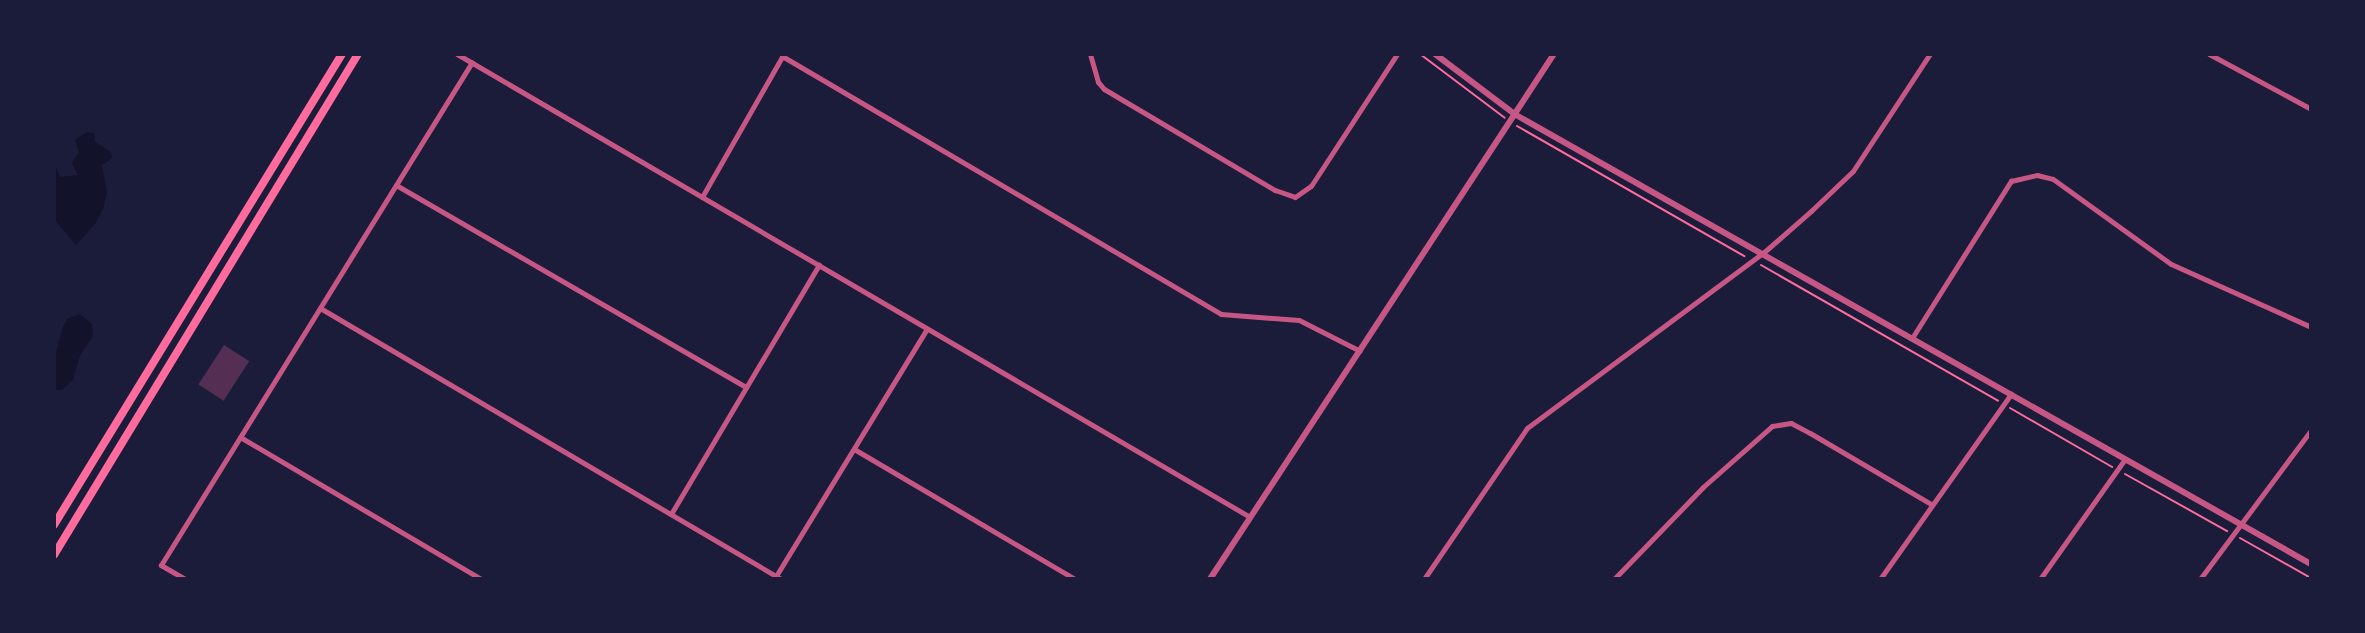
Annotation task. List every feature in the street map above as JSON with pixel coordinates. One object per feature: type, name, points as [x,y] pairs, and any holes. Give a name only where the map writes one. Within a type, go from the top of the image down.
[{"type":"highway","points":[[54,525],[342,54]]},
{"type":"highway","points":[[54,555],[358,54]]},
{"type":"street","points":[[457,54],[1250,517]]},
{"type":"street","points":[[1090,54],[1098,82],[1104,89],[1275,190],[1295,197],[1311,186],[1397,54]]},
{"type":"street","points":[[1435,54],[1514,119],[1763,253],[2311,564]]},
{"type":"street","points":[[1210,579],[1554,54]]},
{"type":"street","points":[[1424,579],[1527,428],[1763,253],[1853,171],[1930,54]]},
{"type":"street","points":[[2209,54],[2311,109]]},
{"type":"street","points":[[702,197],[783,55],[1221,314],[1299,320],[1360,351]]},
{"type":"street","points":[[185,579],[161,565],[472,62]]},
{"type":"street","points":[[1912,338],[2011,181],[2037,175],[2053,179],[2171,264],[2311,327]]},
{"type":"street","points":[[396,185],[746,387]]},
{"type":"street","points":[[671,514],[819,265]]},
{"type":"street","points":[[320,308],[779,578],[927,329]]},
{"type":"street","points":[[1880,579],[2011,394]]},
{"type":"street","points":[[1614,579],[1703,487],[1772,426],[1791,423],[1931,504]]},
{"type":"street","points":[[2200,579],[2311,430]]},
{"type":"street","points":[[240,437],[481,579]]},
{"type":"street","points":[[854,449],[1075,579]]},
{"type":"street","points":[[2040,579],[2125,459]]},
{"type":"path","points":[[1420,54],[1444,75],[1650,205],[2311,578]]},
{"type":"shaded area","points":[[87,132],[94,133],[95,142],[111,152],[112,158],[102,165],[107,192],[103,209],[95,224],[76,245],[54,219],[54,161],[60,177],[78,175],[72,163],[79,152],[75,140]]},
{"type":"shaded area","points":[[80,314],[92,324],[93,336],[80,355],[73,380],[62,390],[55,390],[54,360],[63,327],[67,319]]},
{"type":"building","points":[[224,345],[249,361],[224,401],[198,384]]}]
